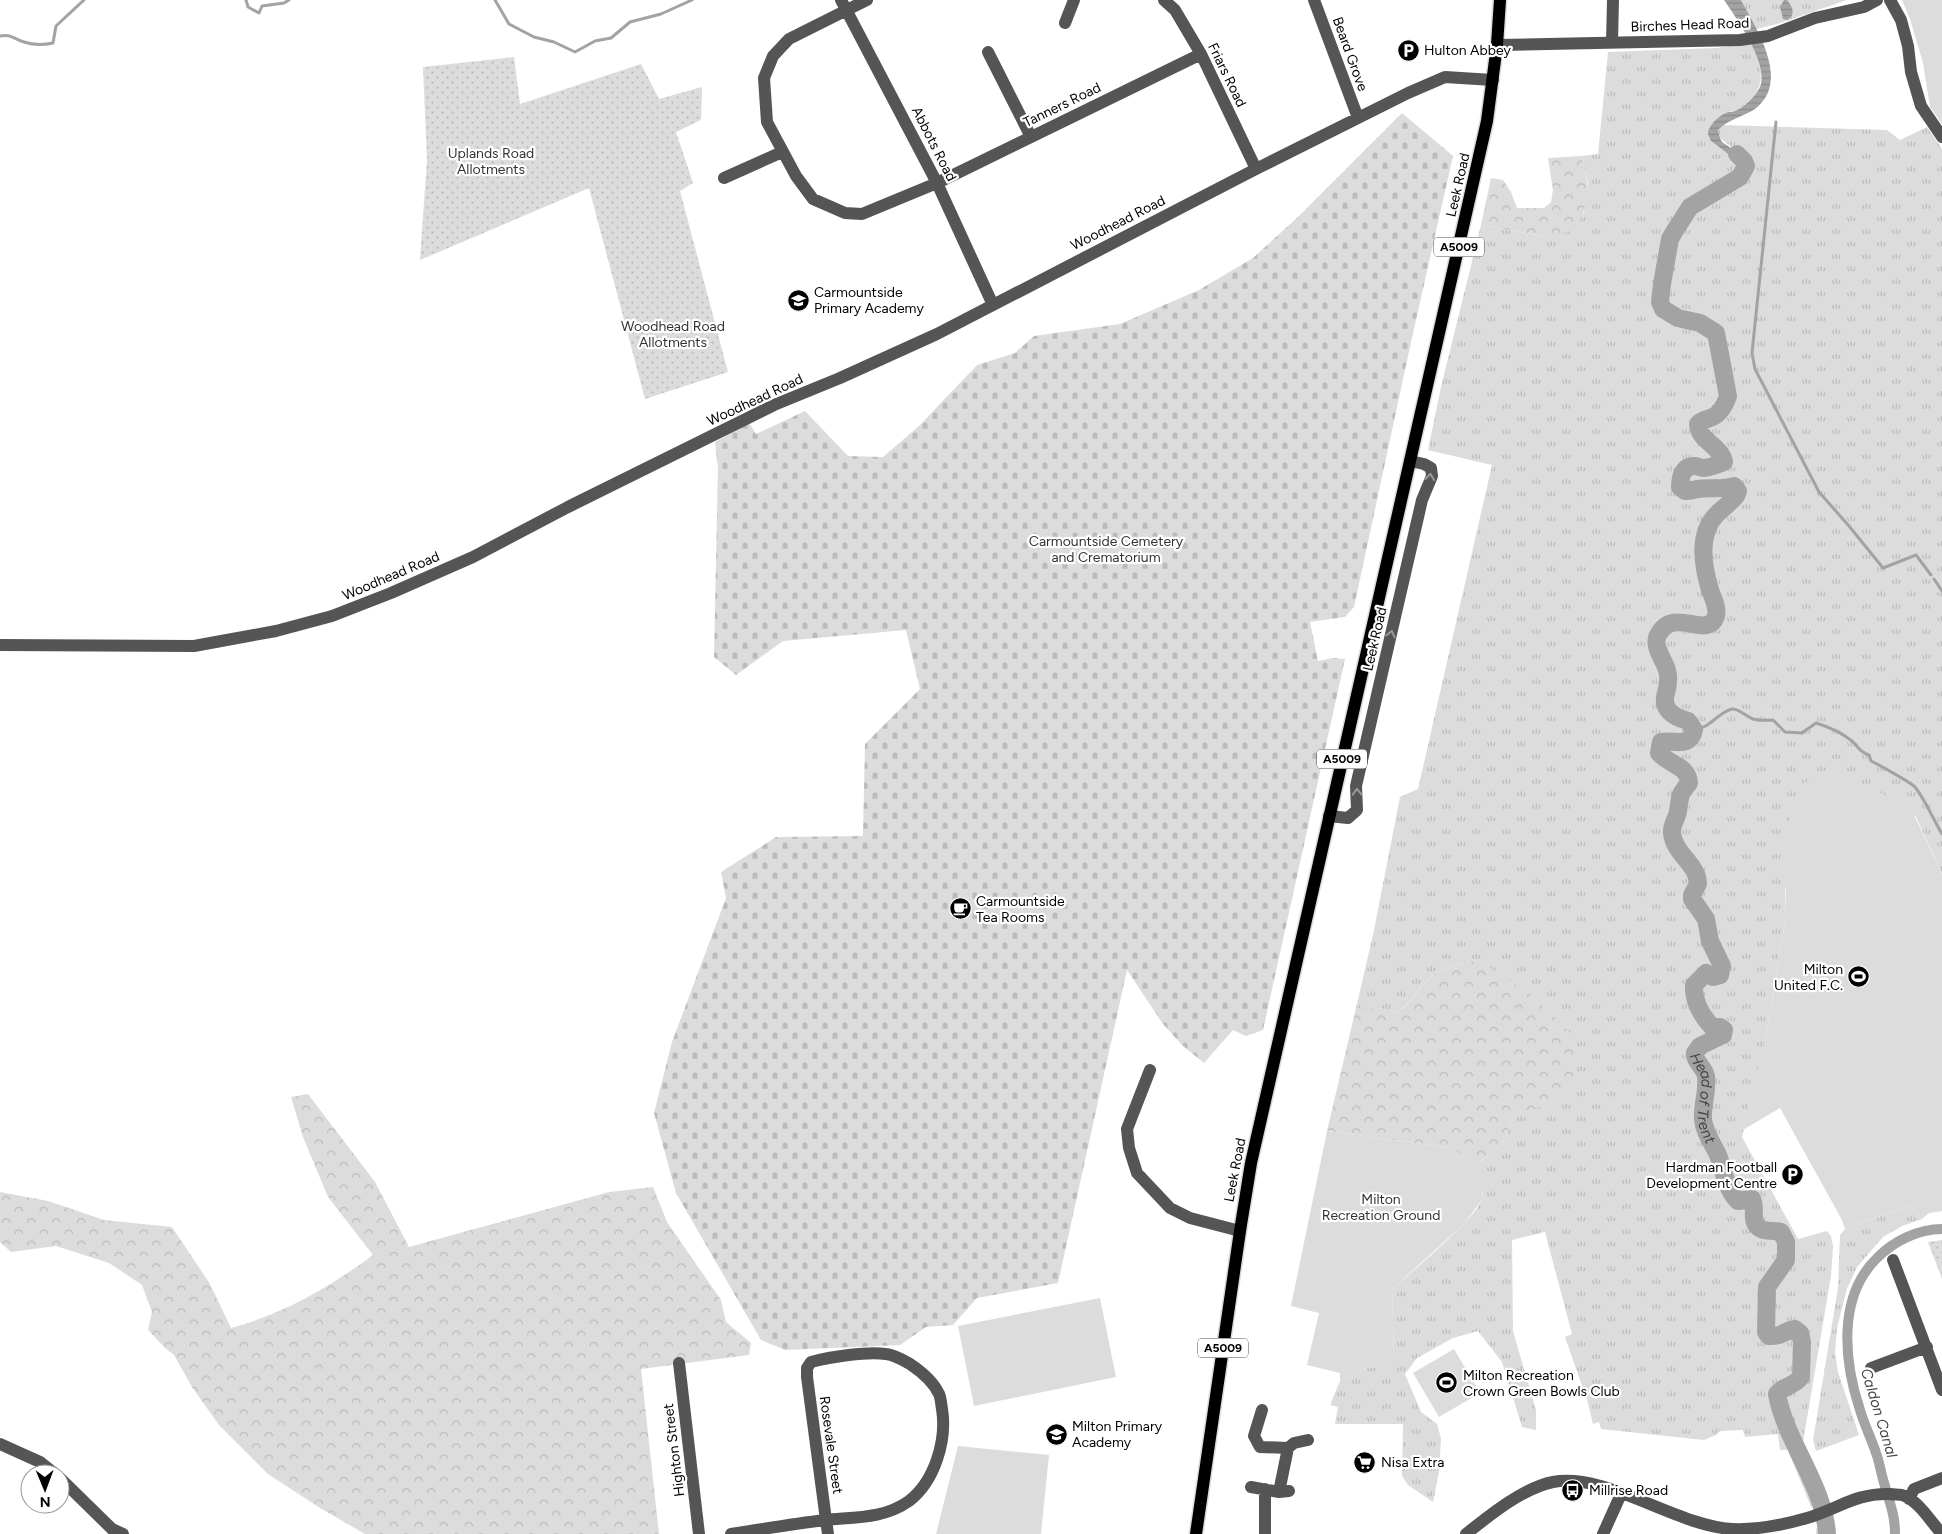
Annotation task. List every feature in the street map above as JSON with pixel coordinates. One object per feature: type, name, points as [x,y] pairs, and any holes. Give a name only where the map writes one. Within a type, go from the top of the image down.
[{"type":"main road","name":"Leek Road","points":[[1196,1534],[1240,1230],[1263,1109],[1482,146],[1493,80],[1500,0]]},
{"type":"street","points":[[844,5],[867,0]]},
{"type":"street","points":[[1065,22],[1074,0]]},
{"type":"street","name":"Friars Road","points":[[1164,0],[1175,10],[1201,54],[1256,169]]},
{"type":"street","name":"Beard Grove","points":[[1314,0],[1358,118]]},
{"type":"street","points":[[1612,42],[1613,0]]},
{"type":"street","name":"Birches Head Road","points":[[1497,45],[1740,40],[1768,36],[1815,18],[1864,7],[1877,0]]},
{"type":"street","points":[[1890,0],[1901,20],[1908,46],[1911,72],[1921,106],[1942,137]]},
{"type":"street","name":"Tanners Road","points":[[844,5],[790,39],[773,56],[764,78],[764,104],[767,122],[782,152],[796,176],[813,199],[845,213],[862,214],[937,183],[1201,54]]},
{"type":"street","name":"Abbots Road","points":[[844,5],[937,183],[993,305]]},
{"type":"street","points":[[988,52],[1030,137]]},
{"type":"street","name":"Woodhead Road","points":[[0,645],[194,646],[276,631],[332,616],[474,557],[568,507],[774,405],[840,378],[937,334],[1358,118],[1445,78],[1493,80]]},
{"type":"street","points":[[724,178],[782,152]]},
{"type":"street","name":"Leek Road","points":[[1329,816],[1348,818],[1357,810],[1356,786],[1422,500],[1432,476],[1431,468],[1424,464],[1410,461]]},
{"type":"street","points":[[1150,1070],[1127,1129],[1129,1148],[1137,1173],[1170,1208],[1190,1218],[1240,1230]]},
{"type":"street","points":[[1893,1260],[1942,1390]]},
{"type":"street","points":[[1871,1368],[1927,1347]]},
{"type":"street","name":"Rosevale Street","points":[[826,1520],[860,1519],[890,1511],[909,1500],[922,1486],[936,1462],[942,1442],[944,1424],[940,1395],[920,1370],[901,1359],[887,1354],[871,1353],[811,1362],[807,1368],[807,1377],[826,1520],[828,1534]]},
{"type":"street","name":"Highton Street","points":[[679,1363],[699,1534]]},
{"type":"street","points":[[1262,1410],[1254,1436],[1260,1447],[1288,1448],[1294,1443],[1308,1440]]},
{"type":"street","points":[[0,1444],[42,1464]]},
{"type":"street","points":[[1251,1487],[1284,1491],[1288,1448]]},
{"type":"street","points":[[1904,1497],[1914,1489],[1942,1478]]},
{"type":"street","points":[[1466,1534],[1527,1492],[1555,1482],[1589,1484],[1621,1494],[1717,1531],[1767,1527],[1814,1515],[1850,1500],[1880,1494],[1904,1497],[1918,1505],[1942,1534]]},
{"type":"street","points":[[70,1487],[117,1532]]},
{"type":"street","points":[[1265,1489],[1265,1534]]},
{"type":"street","points":[[1603,1534],[1621,1494]]},
{"type":"street","points":[[731,1534],[826,1520]]},
{"type":"green space","points":[[1741,0],[1847,0],[1777,24],[1756,29]]},
{"type":"green space","points":[[1902,0],[1942,0],[1942,124],[1930,107],[1923,63],[1910,19]]},
{"type":"green space","points":[[1751,43],[1760,67],[1761,74],[1758,88],[1743,106],[1727,112],[1711,141],[1740,163],[1741,169],[1738,173],[1750,163],[1720,138],[1718,130],[1722,125],[1887,130],[1900,140],[1927,127],[1942,149],[1942,874],[1915,815],[1785,889],[1785,921],[1767,1034],[1742,1137],[1798,1239],[1827,1231],[1831,1236],[1833,1246],[1831,1276],[1803,1442],[1806,1460],[1827,1502],[1811,1507],[1788,1450],[1780,1450],[1778,1434],[1745,1437],[1743,1430],[1720,1431],[1716,1435],[1704,1440],[1601,1429],[1599,1422],[1593,1424],[1588,1403],[1565,1337],[1572,1334],[1545,1232],[1512,1240],[1513,1331],[1536,1410],[1536,1430],[1522,1427],[1502,1362],[1478,1331],[1453,1338],[1417,1358],[1405,1374],[1421,1412],[1437,1424],[1441,1438],[1439,1472],[1433,1502],[1408,1485],[1402,1476],[1403,1424],[1335,1424],[1338,1407],[1330,1405],[1340,1381],[1364,1369],[1380,1365],[1394,1354],[1392,1289],[1442,1245],[1469,1219],[1478,1207],[1482,1199],[1482,1191],[1475,1165],[1502,1145],[1514,1116],[1546,1103],[1472,961],[1450,967],[1435,974],[1397,1012],[1378,1008],[1356,1008],[1373,935],[1400,797],[1418,789],[1492,465],[1428,450],[1441,387],[1481,225],[1548,237],[1584,213],[1588,183],[1581,156],[1598,154],[1608,52],[1717,48]]},
{"type":"green space","name":"Uplands Road Allotments","points":[[514,57],[520,104],[641,64],[659,99],[702,87],[701,120],[676,132],[693,183],[680,191],[728,372],[645,399],[589,188],[420,260],[427,160],[423,67]]},
{"type":"green space","name":"Carmountside Cemetery and Crematorium","points":[[1402,113],[1453,156],[1354,607],[1345,617],[1310,622],[1318,661],[1333,658],[1345,659],[1263,1030],[1246,1036],[1233,1030],[1204,1063],[1182,1045],[1163,1024],[1127,970],[1058,1283],[977,1298],[953,1325],[926,1327],[900,1345],[785,1350],[761,1340],[676,1193],[654,1113],[672,1042],[726,898],[721,872],[776,837],[863,836],[865,744],[920,689],[906,630],[783,641],[736,675],[714,657],[718,468],[715,442],[749,423],[756,434],[805,411],[848,456],[883,457],[919,426],[977,365],[1015,353],[1034,336],[1120,324],[1199,290],[1253,258],[1299,216]]},
{"type":"green space","points":[[1581,156],[1588,193],[1581,219],[1575,230],[1548,237],[1481,225],[1491,178],[1503,180],[1511,192],[1517,208],[1544,208],[1551,202],[1553,190],[1548,158]]},
{"type":"green space","name":"Milton United F.C.","points":[[1842,774],[1899,802],[1914,815],[1942,874],[1942,1211],[1929,1213],[1922,1219],[1910,1205],[1845,1229],[1842,1220],[1780,1108],[1743,1130],[1767,1034],[1785,921],[1787,830],[1799,785],[1817,777]]},
{"type":"green space","points":[[1472,961],[1490,968],[1530,994],[1573,1036],[1573,1076],[1564,1092],[1549,1102],[1514,1116],[1502,1145],[1475,1165],[1452,1148],[1327,1131],[1356,1008],[1378,1008],[1397,1012],[1435,974],[1450,967]]},
{"type":"green space","points":[[308,1094],[375,1182],[409,1247],[609,1192],[653,1187],[667,1222],[721,1300],[726,1322],[751,1343],[749,1355],[641,1369],[659,1534],[365,1534],[320,1508],[268,1474],[219,1425],[192,1387],[174,1355],[148,1330],[152,1312],[142,1285],[109,1263],[56,1246],[11,1252],[0,1242],[0,1192],[48,1201],[104,1220],[172,1227],[210,1284],[231,1328],[287,1307],[340,1278],[373,1255],[328,1197],[303,1137],[291,1097]]},
{"type":"green space","name":"Milton Recreation Ground","points":[[1327,1131],[1452,1148],[1475,1165],[1482,1186],[1482,1200],[1464,1224],[1392,1289],[1394,1354],[1380,1365],[1364,1369],[1340,1381],[1340,1373],[1307,1365],[1319,1313],[1291,1306]]},
{"type":"green space","points":[[1910,1205],[1922,1219],[1902,1226],[1883,1237],[1857,1267],[1847,1289],[1837,1328],[1835,1352],[1838,1372],[1859,1435],[1816,1451],[1813,1440],[1838,1288],[1840,1235],[1845,1229]]},
{"type":"green space","points":[[1942,1240],[1942,1279],[1928,1242]]},
{"type":"green space","points":[[1100,1298],[1116,1377],[974,1406],[958,1326]]},
{"type":"green space","name":"Milton Recreation Crown Green Bowls Club","points":[[1454,1349],[1480,1393],[1439,1417],[1413,1373]]},
{"type":"green space","points":[[958,1446],[1049,1455],[1041,1534],[936,1534]]},
{"type":"green space","points":[[1831,1523],[1832,1534],[1816,1534],[1816,1529]]},
{"type":"shaded area","points":[[1724,0],[1741,0],[1762,40],[1771,70],[1770,84],[1765,98],[1755,109],[1726,123],[1718,130],[1722,142],[1747,159],[1751,168],[1749,175],[1738,173],[1741,169],[1740,163],[1711,141],[1708,134],[1710,127],[1718,118],[1725,113],[1743,107],[1751,100],[1761,84],[1759,63],[1755,52]]},
{"type":"shaded area","points":[[1784,0],[1787,0],[1793,11],[1792,16],[1787,20],[1783,19],[1780,7]]},
{"type":"waterway","points":[[0,36],[10,36],[31,44],[53,43],[56,26],[84,0]]},
{"type":"waterway","points":[[246,0],[248,7],[259,13],[262,6],[284,3],[289,0]]},
{"type":"waterway","points":[[495,0],[509,24],[534,37],[554,42],[575,52],[595,41],[611,38],[630,22],[661,14],[692,0]]},
{"type":"waterway","points":[[1776,122],[1752,353],[1755,369],[1819,492],[1883,568],[1916,555],[1931,575]]},
{"type":"waterway","name":"Head of Trent","points":[[1737,154],[1746,166],[1740,177],[1690,207],[1674,232],[1670,239],[1662,284],[1660,302],[1663,309],[1678,318],[1700,323],[1716,333],[1728,396],[1724,406],[1714,417],[1698,424],[1702,435],[1719,451],[1724,462],[1706,468],[1688,467],[1682,476],[1680,487],[1685,491],[1734,486],[1738,491],[1736,496],[1711,522],[1706,531],[1704,541],[1705,571],[1716,606],[1716,616],[1712,623],[1706,625],[1673,623],[1665,627],[1658,635],[1657,648],[1668,673],[1665,704],[1673,715],[1688,721],[1694,730],[1692,736],[1685,741],[1661,742],[1659,753],[1682,769],[1688,777],[1689,783],[1680,796],[1672,833],[1677,847],[1697,877],[1698,884],[1692,899],[1706,919],[1710,941],[1722,966],[1720,975],[1713,977],[1706,973],[1694,985],[1696,1003],[1704,1018],[1712,1027],[1720,1027],[1724,1030],[1723,1035],[1700,1046],[1695,1053],[1696,1059],[1706,1076],[1704,1124],[1718,1155],[1728,1186],[1734,1196],[1738,1201],[1752,1199],[1754,1220],[1757,1226],[1763,1230],[1781,1232],[1786,1242],[1786,1260],[1767,1287],[1766,1332],[1769,1336],[1795,1329],[1800,1333],[1802,1342],[1801,1377],[1777,1394],[1788,1430],[1819,1498],[1827,1534]]},
{"type":"waterway","points":[[1934,579],[1942,591]]},
{"type":"waterway","points":[[1694,730],[1705,727],[1723,713],[1732,709],[1755,720],[1773,720],[1785,732],[1802,733],[1816,723],[1830,728],[1852,741],[1861,751],[1869,755],[1871,761],[1915,787],[1942,834]]},
{"type":"waterway","name":"Caldon Canal","points":[[1895,1534],[1893,1515],[1879,1461],[1854,1391],[1848,1351],[1850,1311],[1855,1291],[1864,1274],[1877,1258],[1891,1246],[1907,1237],[1924,1231],[1942,1229]]},
{"type":"place","name":"Hulton Abbey","points":[[1408,50]]},
{"type":"place","name":"Carmountside Primary Academy","points":[[798,300]]},
{"type":"place","name":"Carmountside Tea Rooms","points":[[960,909]]},
{"type":"place","name":"Milton United F.C.","points":[[1859,977]]},
{"type":"place","name":"Hardman Football Development Centre","points":[[1793,1175]]},
{"type":"place","name":"Milton Recreation Crown Green Bowls Club","points":[[1447,1383]]},
{"type":"place","name":"Milton Primary Academy","points":[[1056,1434]]},
{"type":"place","name":"Nisa Extra","points":[[1365,1462]]},
{"type":"place","name":"Millrise Road","points":[[1573,1490]]},
{"type":"park label","name":"Woodhead Road Allotments","points":[[673,334]]}]
